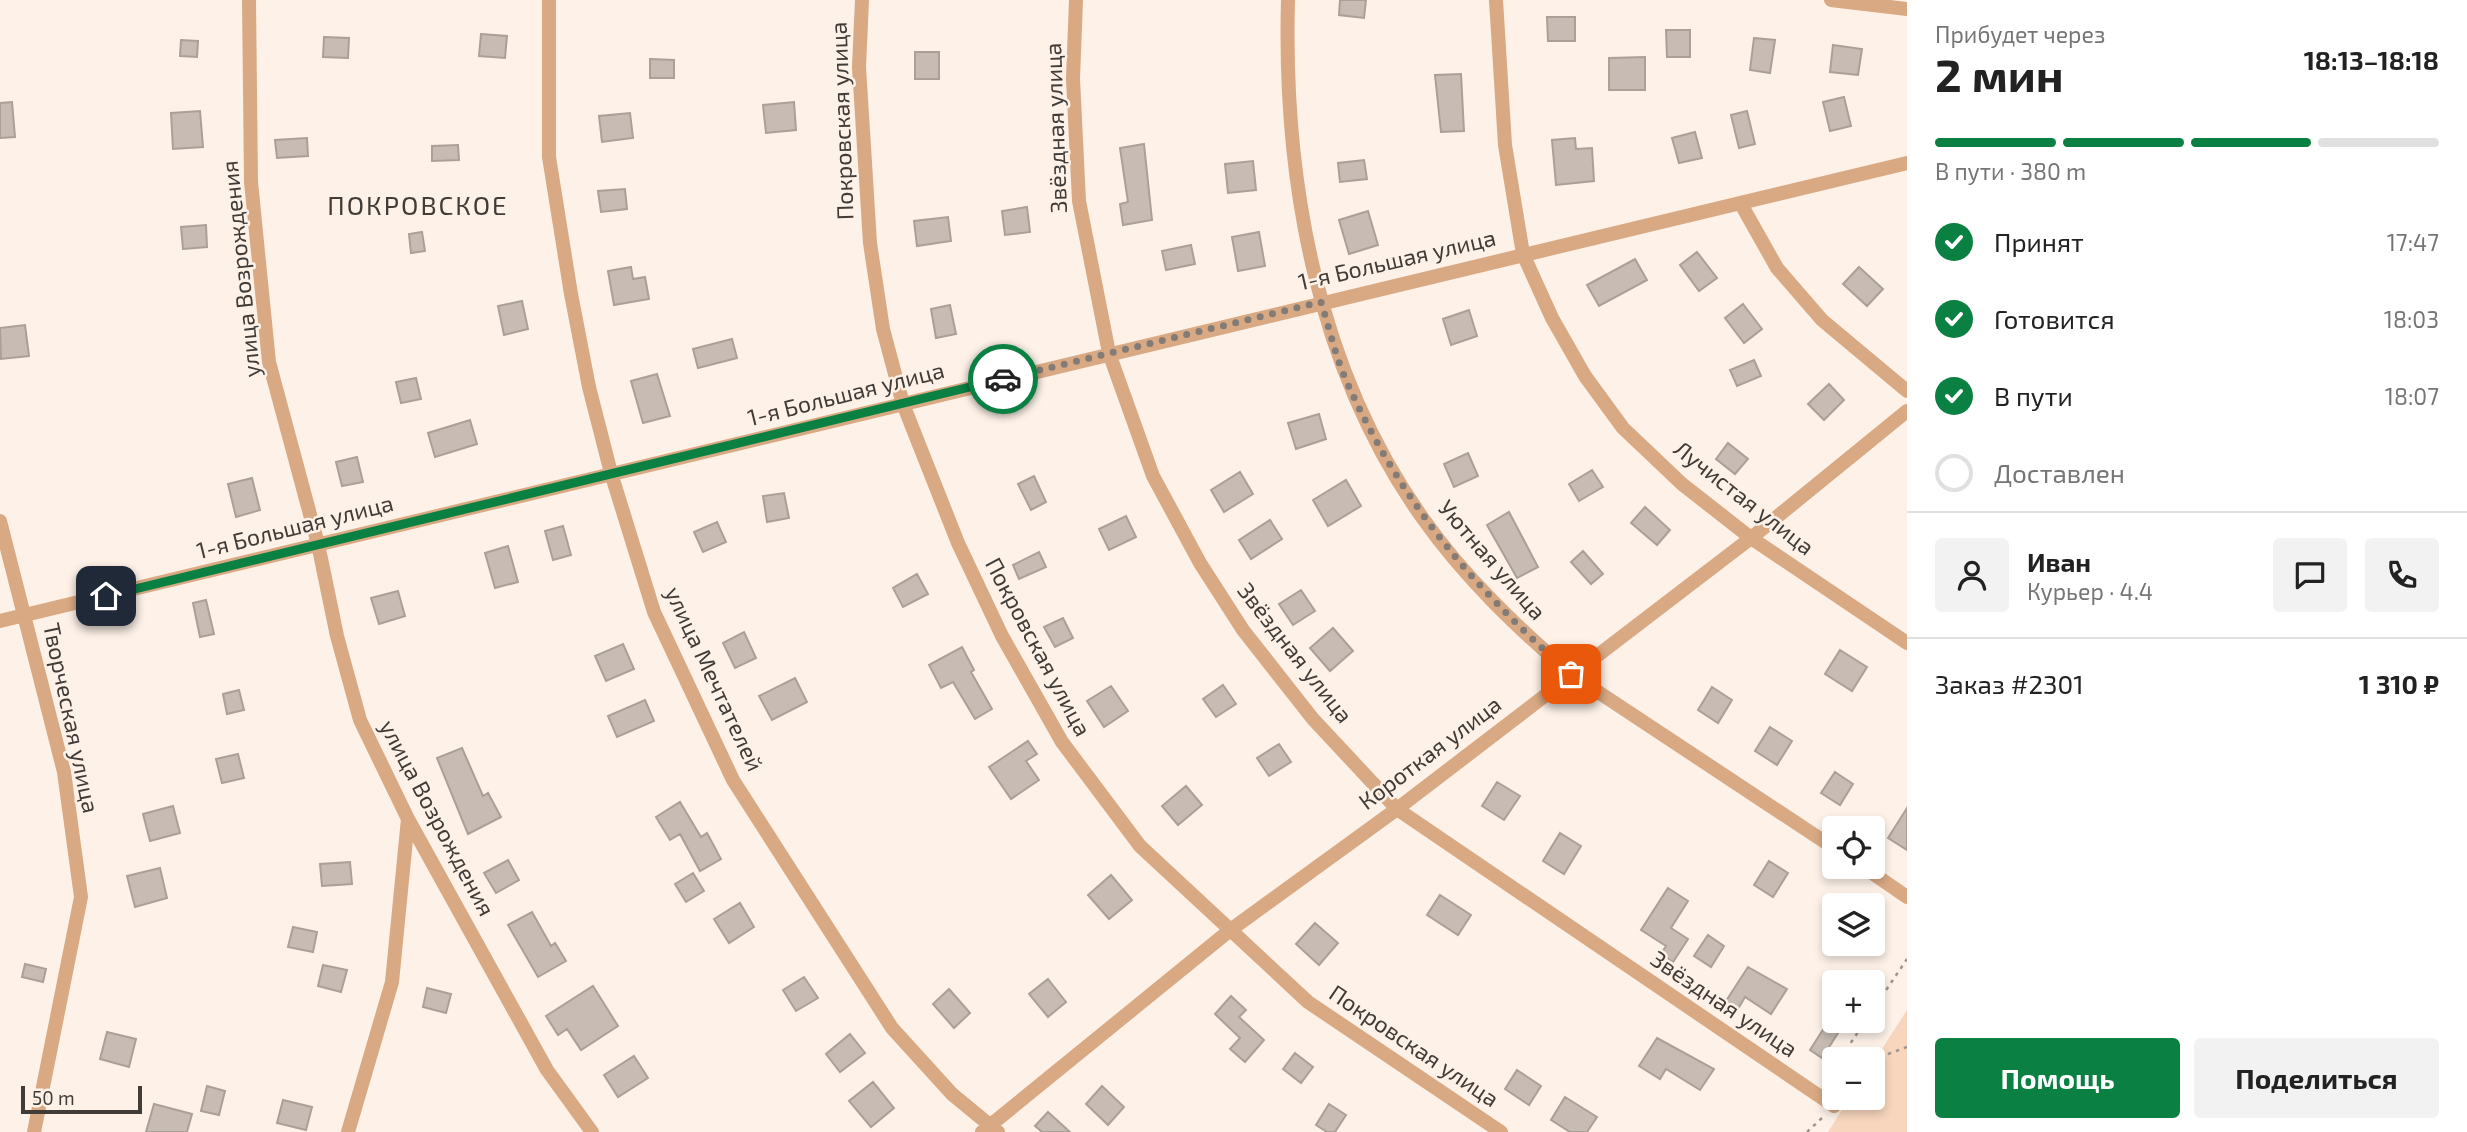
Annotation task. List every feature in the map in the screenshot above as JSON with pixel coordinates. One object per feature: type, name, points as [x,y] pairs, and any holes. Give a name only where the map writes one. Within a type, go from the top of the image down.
[{"type":"street","name":"улица Возрождения","points":[[249,0],[251,182],[269,362],[318,544],[337,636],[360,720],[408,820],[547,1070],[592,1132]]},
{"type":"street","name":"улица Мечтателей","points":[[549,0],[550,157],[586,374],[611,473],[654,612],[733,780],[892,1028],[952,1094],[990,1130]]},
{"type":"street","name":"Покровская улица","points":[[862,0],[859,66],[870,243],[883,330],[903,404],[958,543],[1002,636],[1062,742],[1140,846],[1308,1002],[1501,1132]]},
{"type":"street","name":"Звёздная улица","points":[[1076,0],[1073,79],[1079,201],[1109,353],[1153,476],[1200,563],[1243,630],[1313,719],[1397,809],[1822,1097]]},
{"type":"street","name":"Уютная улица","points":[[1288,0],[1293,161],[1321,302],[1344,376],[1382,453],[1424,520],[1466,573],[1531,639],[1571,674],[1822,840]]},
{"type":"street","name":"Лучистая улица","points":[[1496,0],[1505,145],[1523,254],[1552,318],[1585,376],[1623,428],[1682,484],[1751,538],[1907,643]]},
{"type":"street","points":[[1831,0],[1907,9]]},
{"type":"street","name":"1-я Большая улица","points":[[0,621],[1907,163]]},
{"type":"street","points":[[1741,204],[1777,268],[1822,320],[1907,391]]},
{"type":"street","name":"Короткая улица","points":[[990,1130],[1229,931],[1397,809],[1751,538],[1907,411]]},
{"type":"street","name":"Творческая улица","points":[[0,522],[26,615],[64,772],[80,897],[34,1132]]},
{"type":"street","points":[[348,1132],[392,982],[408,820]]},
{"type":"street","points":[[1881,879],[1907,897]]},
{"type":"path","points":[[1885,992],[1907,960]]},
{"type":"path","points":[[1885,1055],[1907,1047]]},
{"type":"shaded area","points":[[1907,1010],[1907,1132],[1828,1132],[1842,1110],[1885,1110],[1883,1047]]},
{"type":"building","points":[[1340,0],[1366,0],[1364,18],[1339,15]]},
{"type":"building","points":[[1547,17],[1575,17],[1575,41],[1548,41]]},
{"type":"building","points":[[1666,30],[1690,30],[1690,57],[1667,57]]},
{"type":"building","points":[[481,34],[507,36],[505,58],[479,56]]},
{"type":"building","points":[[324,37],[349,38],[348,58],[323,57]]},
{"type":"building","points":[[1754,38],[1775,40],[1770,73],[1750,70]]},
{"type":"building","points":[[181,40],[198,41],[197,57],[180,56]]},
{"type":"building","points":[[1833,45],[1862,49],[1858,75],[1830,72]]},
{"type":"building","points":[[915,52],[939,52],[939,79],[915,79]]},
{"type":"building","points":[[1645,57],[1645,90],[1609,90],[1609,58]]},
{"type":"building","points":[[650,59],[674,60],[674,78],[650,78]]},
{"type":"building","points":[[1461,74],[1464,131],[1441,132],[1435,75]]},
{"type":"building","points":[[1844,97],[1851,126],[1830,131],[1823,102]]},
{"type":"building","points":[[12,102],[15,137],[0,138],[0,103]]},
{"type":"building","points":[[794,102],[796,130],[766,133],[763,105]]},
{"type":"building","points":[[200,111],[203,147],[173,149],[171,113]]},
{"type":"building","points":[[1747,111],[1755,144],[1739,148],[1731,115]]},
{"type":"building","points":[[630,113],[633,138],[602,142],[599,116]]},
{"type":"building","points":[[1695,132],[1702,158],[1679,163],[1672,138]]},
{"type":"building","points":[[307,138],[308,156],[277,158],[275,140]]},
{"type":"building","points":[[1575,138],[1576,149],[1592,148],[1594,181],[1556,185],[1552,140]]},
{"type":"building","points":[[1144,144],[1152,220],[1123,225],[1120,204],[1128,202],[1120,148]]},
{"type":"building","points":[[458,145],[459,160],[432,161],[432,146]]},
{"type":"building","points":[[1364,160],[1367,179],[1340,182],[1338,163]]},
{"type":"building","points":[[1253,161],[1256,190],[1228,193],[1225,164]]},
{"type":"building","points":[[625,189],[627,209],[601,212],[598,191]]},
{"type":"building","points":[[1027,207],[1030,232],[1005,235],[1002,211]]},
{"type":"building","points":[[1368,211],[1378,245],[1349,254],[1339,220]]},
{"type":"building","points":[[948,217],[951,241],[917,246],[914,221]]},
{"type":"building","points":[[206,225],[207,247],[183,249],[181,227]]},
{"type":"building","points":[[422,232],[425,251],[411,253],[409,234]]},
{"type":"building","points":[[1259,232],[1265,266],[1238,271],[1232,237]]},
{"type":"building","points":[[1191,245],[1195,264],[1166,270],[1162,251]]},
{"type":"building","points":[[1697,252],[1717,278],[1699,291],[1680,265]]},
{"type":"building","points":[[1635,259],[1647,280],[1599,306],[1587,285]]},
{"type":"building","points":[[631,267],[633,279],[645,277],[649,299],[614,305],[608,271]]},
{"type":"building","points":[[1859,267],[1883,289],[1867,306],[1843,284]]},
{"type":"building","points":[[522,301],[528,329],[504,335],[498,306]]},
{"type":"building","points":[[1743,304],[1762,329],[1744,343],[1725,318]]},
{"type":"building","points":[[950,305],[956,334],[936,338],[931,309]]},
{"type":"building","points":[[1469,310],[1477,336],[1451,345],[1443,319]]},
{"type":"building","points":[[25,325],[29,356],[1,359],[0,328]]},
{"type":"building","points":[[732,339],[737,358],[698,368],[693,349]]},
{"type":"building","points":[[1754,360],[1761,376],[1737,386],[1730,370]]},
{"type":"building","points":[[657,374],[670,416],[643,423],[631,381]]},
{"type":"building","points":[[416,378],[421,399],[401,403],[396,382]]},
{"type":"building","points":[[1829,384],[1844,400],[1824,420],[1808,404]]},
{"type":"building","points":[[1319,414],[1326,439],[1296,449],[1288,423]]},
{"type":"building","points":[[470,420],[477,444],[435,457],[428,433]]},
{"type":"building","points":[[1728,443],[1748,459],[1735,474],[1716,459]]},
{"type":"building","points":[[1468,453],[1478,476],[1454,487],[1444,464]]},
{"type":"building","points":[[357,457],[363,482],[342,486],[336,462]]},
{"type":"building","points":[[1592,470],[1603,487],[1579,501],[1569,484]]},
{"type":"building","points":[[1240,472],[1253,494],[1224,512],[1211,490]]},
{"type":"building","points":[[1034,476],[1046,502],[1031,510],[1018,484]]},
{"type":"building","points":[[252,478],[260,510],[236,517],[228,484]]},
{"type":"building","points":[[1346,480],[1361,506],[1328,526],[1313,500]]},
{"type":"building","points":[[784,493],[789,518],[767,522],[763,496]]},
{"type":"building","points":[[1645,507],[1670,530],[1657,545],[1631,523]]},
{"type":"building","points":[[1509,512],[1538,567],[1517,578],[1487,525]]},
{"type":"building","points":[[1126,516],[1136,537],[1109,550],[1099,529]]},
{"type":"building","points":[[1270,520],[1282,539],[1251,559],[1239,540]]},
{"type":"building","points":[[717,522],[726,542],[703,552],[694,532]]},
{"type":"building","points":[[563,526],[571,555],[553,560],[545,531]]},
{"type":"building","points":[[508,546],[518,582],[495,588],[485,553]]},
{"type":"building","points":[[1583,551],[1603,574],[1591,584],[1571,562]]},
{"type":"building","points":[[1039,552],[1046,567],[1019,579],[1013,565]]},
{"type":"building","points":[[917,574],[928,594],[903,607],[893,588]]},
{"type":"building","points":[[1301,590],[1315,611],[1293,625],[1279,604]]},
{"type":"building","points":[[398,591],[405,616],[379,624],[371,598]]},
{"type":"building","points":[[206,600],[214,634],[200,637],[193,603]]},
{"type":"building","points":[[1063,618],[1073,638],[1055,647],[1044,627]]},
{"type":"building","points":[[1333,628],[1353,651],[1330,671],[1310,648]]},
{"type":"building","points":[[744,632],[756,658],[735,668],[723,643]]},
{"type":"building","points":[[623,644],[634,669],[606,681],[595,656]]},
{"type":"building","points":[[962,647],[974,670],[971,672],[992,709],[975,719],[953,682],[941,688],[929,665]]},
{"type":"building","points":[[1840,650],[1867,667],[1852,691],[1825,674]]},
{"type":"building","points":[[795,678],[807,702],[772,720],[759,696]]},
{"type":"building","points":[[1223,685],[1236,704],[1216,717],[1203,699]]},
{"type":"building","points":[[1111,686],[1128,711],[1104,727],[1087,701]]},
{"type":"building","points":[[1712,687],[1732,700],[1718,723],[1698,710]]},
{"type":"building","points":[[239,690],[244,710],[227,714],[223,694]]},
{"type":"building","points":[[645,700],[654,721],[617,737],[608,716]]},
{"type":"building","points":[[1770,727],[1792,741],[1777,765],[1755,751]]},
{"type":"building","points":[[1028,741],[1037,754],[1026,761],[1039,780],[1011,799],[989,767]]},
{"type":"building","points":[[1279,744],[1291,762],[1269,776],[1257,758]]},
{"type":"building","points":[[462,748],[483,796],[488,793],[501,817],[468,834],[437,758]]},
{"type":"building","points":[[238,754],[244,778],[222,783],[216,759]]},
{"type":"building","points":[[1835,772],[1853,784],[1840,805],[1821,793]]},
{"type":"building","points":[[1497,782],[1520,796],[1504,820],[1482,806]]},
{"type":"building","points":[[1186,786],[1202,805],[1178,825],[1162,806]]},
{"type":"building","points":[[680,802],[701,837],[707,833],[721,859],[700,871],[680,834],[670,840],[656,817]]},
{"type":"building","points":[[173,806],[180,833],[150,841],[143,814]]},
{"type":"building","points":[[1907,808],[1907,850],[1888,838]]},
{"type":"building","points":[[1560,833],[1581,846],[1564,874],[1543,861]]},
{"type":"building","points":[[508,860],[519,880],[496,893],[484,873]]},
{"type":"building","points":[[1769,861],[1788,873],[1773,897],[1754,885]]},
{"type":"building","points":[[350,862],[352,884],[322,886],[320,864]]},
{"type":"building","points":[[160,868],[167,898],[135,907],[127,876]]},
{"type":"building","points":[[693,873],[704,891],[686,902],[675,884]]},
{"type":"building","points":[[1111,875],[1132,900],[1109,919],[1088,895]]},
{"type":"building","points":[[1668,888],[1688,901],[1671,928],[1688,939],[1673,962],[1661,954],[1666,946],[1641,930]]},
{"type":"building","points":[[1440,895],[1471,915],[1458,935],[1427,915]]},
{"type":"building","points":[[740,903],[754,927],[729,943],[714,919]]},
{"type":"building","points":[[532,912],[551,946],[555,943],[566,961],[538,977],[508,925]]},
{"type":"building","points":[[1315,923],[1338,943],[1319,965],[1296,944]]},
{"type":"building","points":[[293,927],[317,932],[313,952],[288,947]]},
{"type":"building","points":[[1708,935],[1724,946],[1711,967],[1694,956]]},
{"type":"building","points":[[25,964],[46,969],[43,982],[22,977]]},
{"type":"building","points":[[323,965],[347,970],[341,992],[318,986]]},
{"type":"building","points":[[1748,967],[1787,989],[1771,1014],[1745,997],[1738,1009],[1726,1001]]},
{"type":"building","points":[[804,977],[818,998],[796,1011],[783,990]]},
{"type":"building","points":[[1048,979],[1066,1002],[1048,1017],[1029,994]]},
{"type":"building","points":[[593,986],[618,1026],[581,1050],[567,1029],[558,1035],[546,1016]]},
{"type":"building","points":[[427,988],[451,994],[446,1013],[423,1007]]},
{"type":"building","points":[[949,989],[970,1013],[954,1028],[933,1004]]},
{"type":"building","points":[[1231,996],[1246,1010],[1239,1017],[1264,1040],[1245,1062],[1230,1049],[1240,1038],[1215,1014]]},
{"type":"building","points":[[1822,1031],[1838,1033],[1829,1047],[1822,1047],[1822,1058],[1810,1050]]},
{"type":"building","points":[[107,1032],[136,1039],[129,1067],[100,1059]]},
{"type":"building","points":[[850,1034],[865,1053],[840,1072],[826,1054]]},
{"type":"building","points":[[1657,1038],[1714,1069],[1700,1090],[1666,1069],[1660,1079],[1639,1066]]},
{"type":"building","points":[[1295,1053],[1313,1067],[1301,1083],[1283,1069]]},
{"type":"building","points":[[634,1056],[648,1078],[618,1097],[604,1075]]},
{"type":"building","points":[[1517,1070],[1541,1086],[1529,1105],[1505,1089]]},
{"type":"building","points":[[873,1082],[894,1108],[871,1127],[849,1101]]},
{"type":"building","points":[[207,1086],[225,1091],[219,1115],[201,1111]]},
{"type":"building","points":[[1102,1086],[1124,1107],[1108,1125],[1086,1104]]},
{"type":"building","points":[[1565,1097],[1597,1117],[1587,1132],[1570,1132],[1551,1120]]},
{"type":"building","points":[[283,1100],[312,1107],[306,1130],[277,1123]]},
{"type":"building","points":[[154,1104],[192,1114],[187,1132],[146,1132]]},
{"type":"building","points":[[1329,1104],[1346,1115],[1335,1132],[1327,1132],[1316,1125]]},
{"type":"building","points":[[1048,1112],[1070,1132],[1042,1132],[1035,1126]]},
{"type":"way so far","points":[[1003,379],[1321,302],[1344,376],[1382,453],[1424,520],[1466,573],[1531,639],[1571,674]]},
{"type":"district","name":"ПОКРОВСКОЕ","points":[[418,206]]},
{"type":"route","points":[[106,596],[1003,379]]}]
